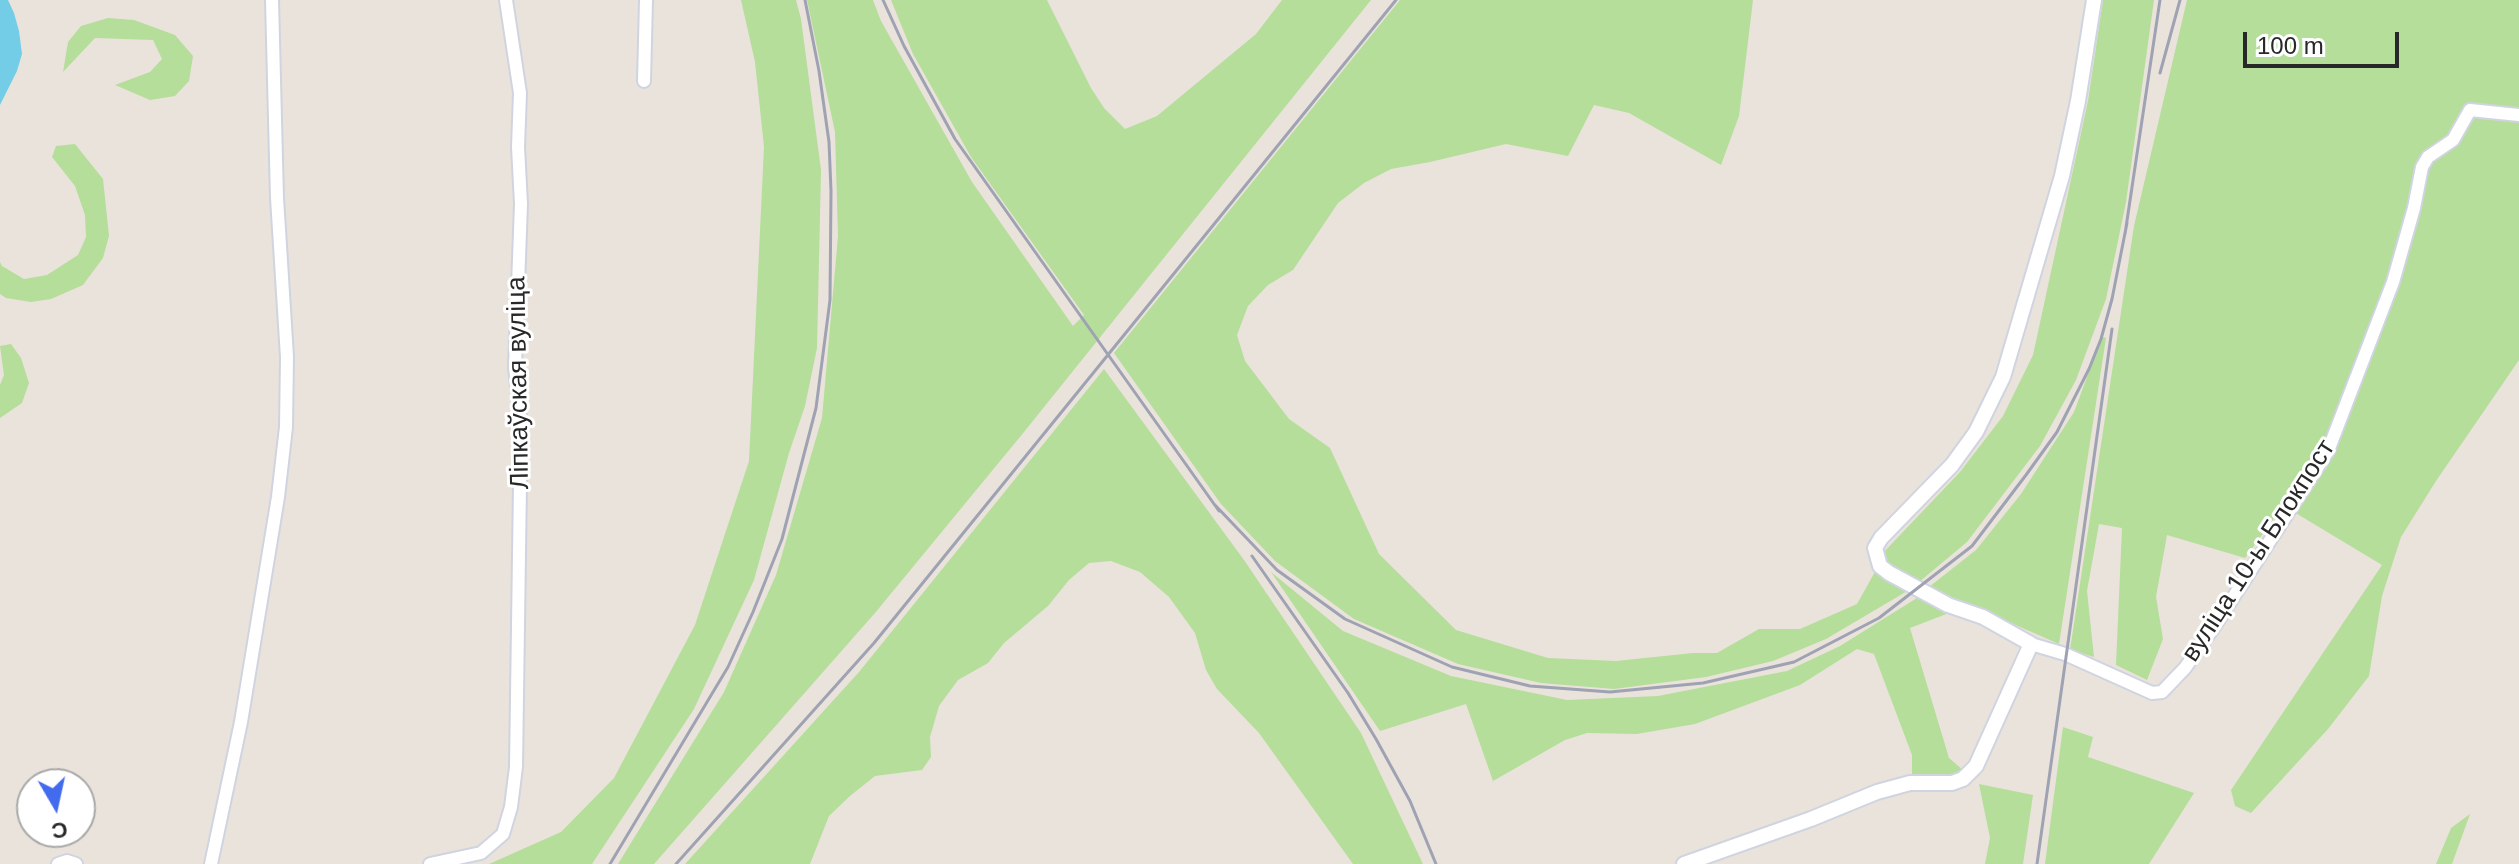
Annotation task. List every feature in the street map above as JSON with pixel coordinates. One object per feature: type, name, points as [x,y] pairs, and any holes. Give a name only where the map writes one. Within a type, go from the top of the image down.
[{"type":"street","points":[[214,863],[241,722],[278,497],[286,427],[287,357],[277,198],[272,0]]},
{"type":"street","name":"Ліпкаўская вуліца","points":[[430,864],[481,853],[503,834],[511,807],[516,767],[520,417],[515,367],[521,204],[518,147],[520,93],[506,0]]},
{"type":"street","points":[[644,81],[646,0]]},
{"type":"street","points":[[1684,864],[1877,792],[1910,783],[1952,783],[1963,779],[1976,766],[2031,644],[1983,617],[1948,605],[1889,573],[1880,566],[1875,548],[1881,538],[1952,465],[1976,432],[2003,377],[2062,176],[2081,88],[2094,0]]},
{"type":"street","name":"вуліца 10-ы Блокпост","points":[[2031,644],[2083,662],[2152,693],[2162,692],[2185,668],[2328,451],[2393,282],[2422,167],[2428,157],[2453,140],[2470,110],[2519,115]]},
{"type":"street","points":[[58,864],[67,861],[76,864]]},
{"type":"green space","points":[[741,0],[796,0],[801,19],[821,170],[817,348],[805,406],[754,580],[694,709],[592,864],[489,864],[561,832],[614,778],[695,625],[749,461],[764,147],[755,62]]},
{"type":"green space","points":[[807,0],[873,0],[881,21],[972,182],[1073,326],[1084,315],[971,157],[913,54],[891,0],[1047,0],[1091,88],[1104,108],[1125,129],[1157,116],[1256,34],[1282,0],[1371,0],[875,613],[654,864],[618,864],[724,692],[776,575],[822,418],[838,236],[835,132]]},
{"type":"green space","points":[[1400,0],[1753,0],[1739,116],[1721,165],[1629,113],[1594,105],[1568,156],[1506,144],[1391,169],[1364,183],[1338,203],[1293,270],[1268,285],[1248,306],[1237,335],[1245,361],[1289,419],[1330,448],[1379,554],[1456,630],[1548,658],[1616,661],[1717,653],[1759,629],[1800,629],[1857,604],[1876,570],[1909,590],[1826,639],[1773,661],[1706,677],[1614,689],[1541,683],[1458,664],[1354,619],[1275,561],[1221,504],[1114,353]]},
{"type":"green space","points":[[2103,0],[2154,0],[2126,202],[2106,299],[2076,380],[2040,446],[1967,542],[1919,582],[1886,566],[1881,555],[1960,472],[2003,416],[2033,355],[2088,101]]},
{"type":"green space","points":[[2187,0],[2519,0],[2519,360],[2401,537],[2382,596],[2369,676],[2328,729],[2251,813],[2235,806],[2231,790],[2382,565],[2294,512],[2307,492],[2297,487],[2245,558],[2167,535],[2156,597],[2163,639],[2147,680],[2116,665],[2122,528],[2099,524],[2087,591],[2094,657],[2070,650],[2134,226]]},
{"type":"green space","points":[[108,18],[134,20],[175,35],[193,56],[189,81],[175,96],[150,100],[115,85],[150,72],[162,59],[153,40],[95,38],[63,72],[68,42],[81,26]]},
{"type":"green space","points":[[75,144],[103,179],[109,236],[103,258],[83,285],[51,299],[31,302],[6,298],[0,294],[0,262],[24,279],[47,275],[78,255],[86,237],[85,215],[75,186],[52,157],[56,146]]},
{"type":"green space","points":[[2102,337],[2106,338],[2059,644],[1929,587],[1976,550],[2021,494],[2074,412]]},
{"type":"green space","points":[[11,344],[21,358],[29,383],[22,403],[0,418],[0,385],[4,375],[0,346]]},
{"type":"green space","points":[[1104,369],[1244,560],[1361,733],[1423,864],[1353,864],[1259,733],[1217,689],[1206,670],[1195,633],[1169,597],[1140,572],[1111,561],[1089,563],[1069,580],[1048,606],[1004,643],[988,663],[958,680],[939,706],[930,737],[931,757],[922,770],[875,776],[850,796],[829,816],[810,864],[685,864],[859,672]]},
{"type":"green space","points":[[1271,572],[1343,631],[1451,676],[1567,700],[1658,696],[1787,671],[1840,646],[1917,598],[1949,613],[1910,628],[1949,758],[1964,771],[1943,780],[1912,778],[1912,755],[1874,654],[1857,649],[1800,685],[1695,724],[1637,734],[1587,733],[1565,740],[1493,781],[1466,704],[1380,731]]},
{"type":"green space","points":[[2063,727],[2093,737],[2088,757],[2194,793],[2149,864],[2045,864]]},
{"type":"green space","points":[[1979,784],[2033,795],[2023,864],[1985,864],[1990,838]]},
{"type":"green space","points":[[2470,814],[2452,864],[2436,864],[2451,828]]},
{"type":"water","points":[[0,0],[8,0],[14,13],[22,54],[0,105]]},
{"type":"railway","points":[[610,864],[728,667],[753,612],[782,539],[816,408],[830,300],[831,191],[829,142],[805,0]]},
{"type":"railway","points":[[883,0],[904,46],[955,139],[1219,511]]},
{"type":"railway","points":[[676,864],[874,643],[1396,0]]},
{"type":"railway","points":[[2125,234],[2160,0]]},
{"type":"railway","points":[[2160,73],[2180,0]]},
{"type":"railway","points":[[1214,504],[1277,570],[1345,619],[1452,667],[1530,686],[1610,692],[1703,683],[1794,662],[1879,618],[1972,546],[2026,475],[2057,432],[2089,369],[2112,299],[2127,223]]},
{"type":"railway","points":[[2037,864],[2112,329]]},
{"type":"railway","points":[[1252,556],[1348,693],[1376,739],[1410,801],[1436,864]]}]
